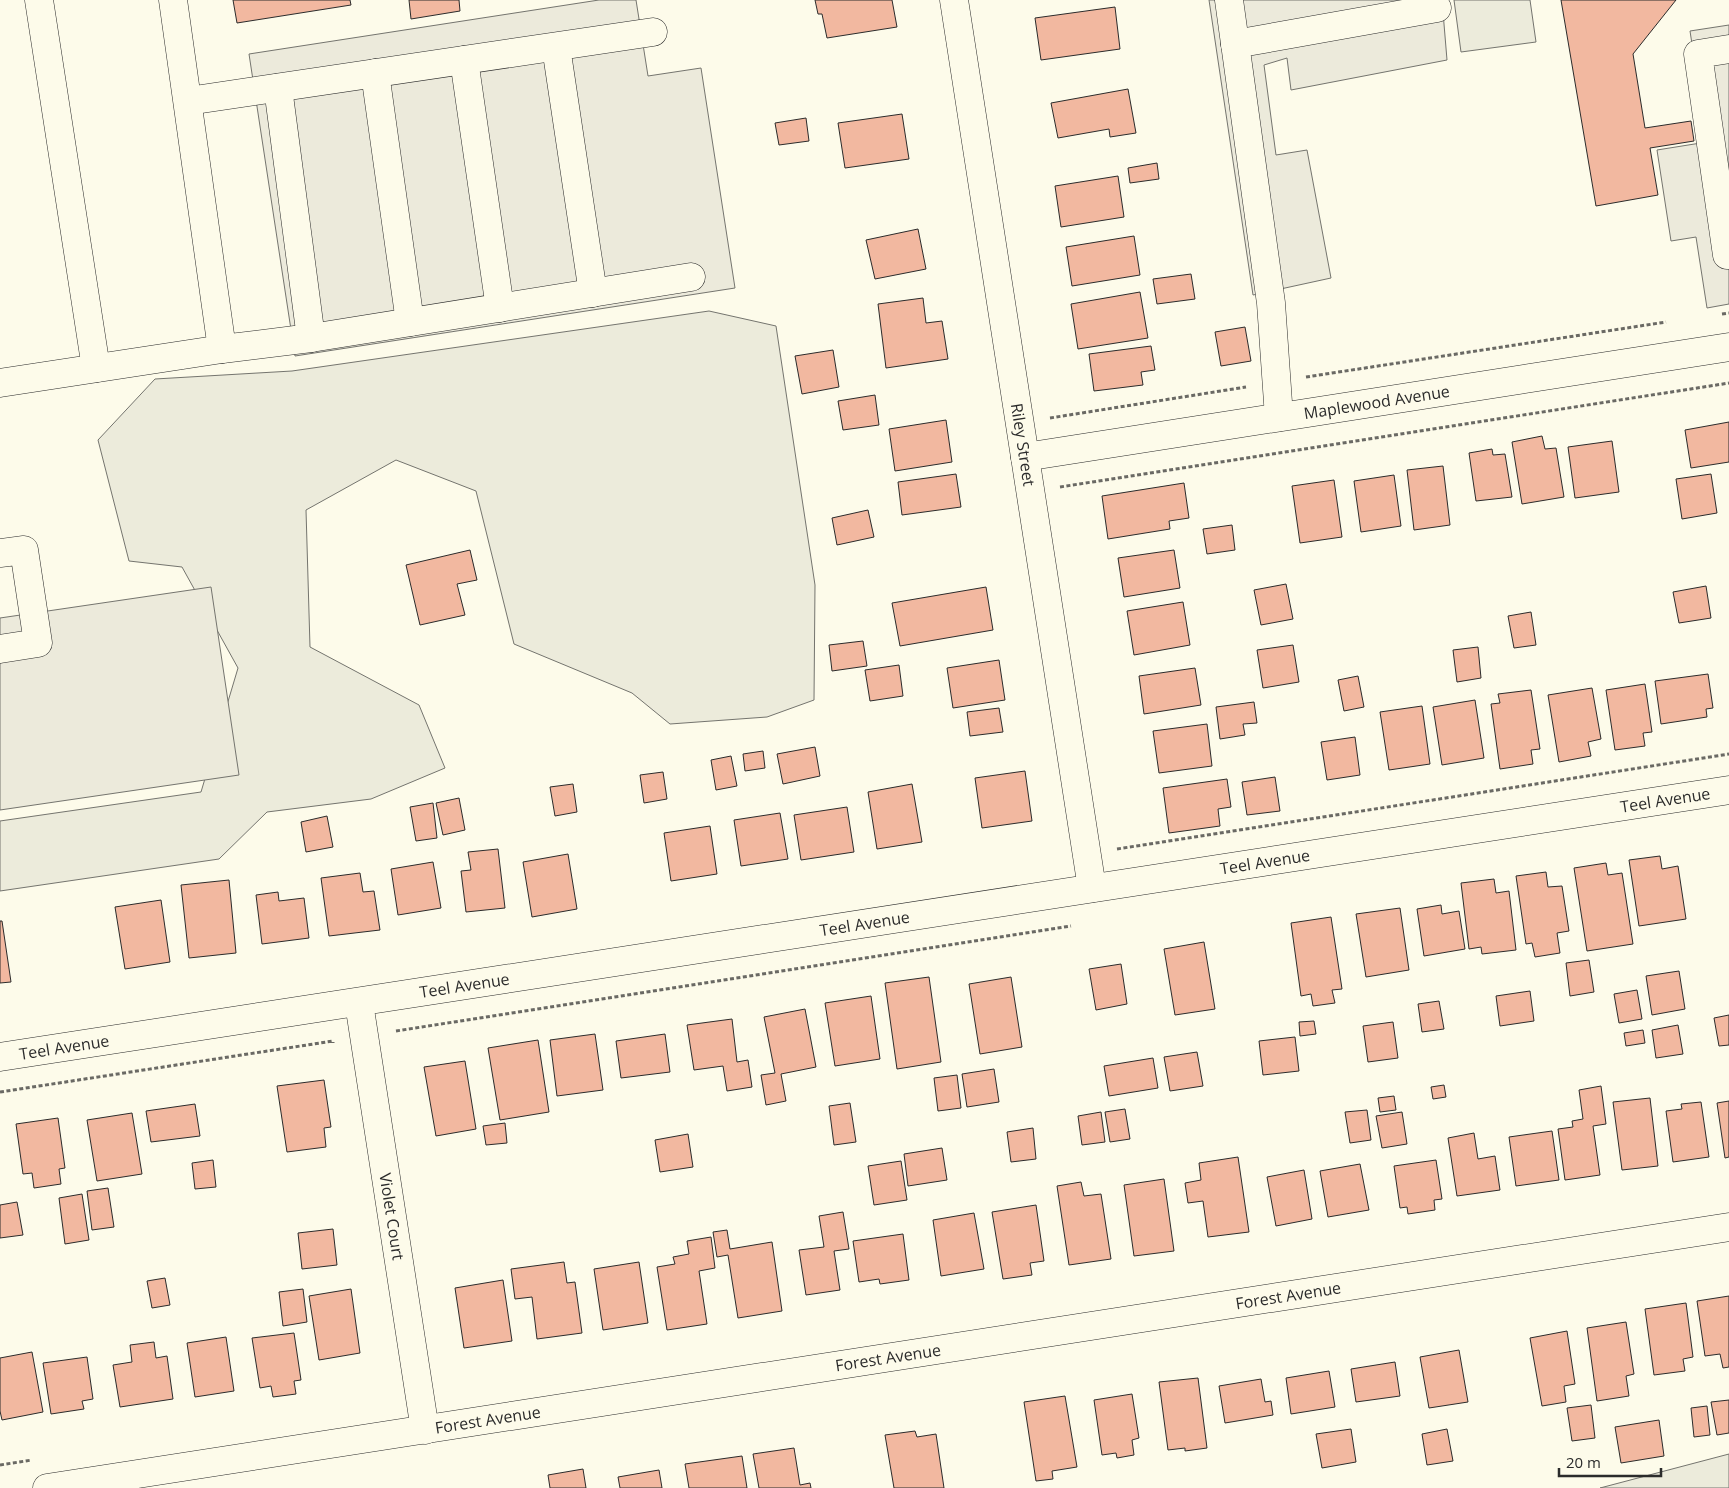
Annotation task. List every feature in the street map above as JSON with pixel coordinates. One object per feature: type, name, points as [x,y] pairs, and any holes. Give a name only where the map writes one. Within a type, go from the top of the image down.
[{"type":"street","points":[[38,0],[96,368]]},
{"type":"street","points":[[173,0],[222,349]]},
{"type":"street","name":"Riley Street","points":[[954,0],[1092,888]]},
{"type":"street","points":[[1228,0],[1270,303],[1279,417]]},
{"type":"street","points":[[1235,44],[1437,8]]},
{"type":"street","points":[[188,101],[653,32]]},
{"type":"street","points":[[556,47],[593,293]]},
{"type":"street","points":[[1729,49],[1698,54],[1721,160],[1729,255]]},
{"type":"street","points":[[464,60],[500,308]]},
{"type":"street","points":[[375,73],[410,322]]},
{"type":"street","points":[[278,88],[311,338]]},
{"type":"street","points":[[0,383],[222,349],[311,338],[692,277]]},
{"type":"street","name":"Maplewood Avenue","points":[[1025,457],[1729,348]]},
{"type":"street","points":[[0,554],[24,550],[38,643],[0,649]]},
{"type":"street","name":"Teel Avenue","points":[[0,1058],[1729,790]]},
{"type":"street","name":"Violet Court","points":[[359,1002],[425,1430]]},
{"type":"street","name":"Forest Avenue","points":[[47,1488],[1729,1227]]},
{"type":"path","points":[[1060,487],[1729,383]]},
{"type":"path","points":[[1115,839],[1117,849],[1729,754]]},
{"type":"path","points":[[392,1032],[1078,925]]},
{"type":"path","points":[[0,1092],[333,1041],[334,1051]]},
{"type":"path","points":[[0,1465],[39,1459]]},
{"type":"shaded area","points":[[599,0],[636,0],[648,76],[701,68],[735,288],[295,356],[249,54]]},
{"type":"shaded area","points":[[1209,0],[1442,0],[1447,60],[1291,90],[1287,58],[1264,65],[1276,155],[1307,150],[1331,278],[1253,295]]},
{"type":"shaded area","points":[[1454,0],[1530,0],[1536,42],[1461,52]]},
{"type":"shaded area","points":[[1729,25],[1729,304],[1707,308],[1696,237],[1671,241],[1657,150],[1707,142],[1690,31]]},
{"type":"shaded area","points":[[709,311],[776,326],[815,585],[814,700],[767,717],[670,724],[632,693],[514,644],[476,491],[396,460],[306,510],[310,647],[419,705],[445,768],[371,799],[267,812],[219,859],[0,891],[0,821],[201,792],[238,668],[182,567],[129,561],[98,440],[155,379],[292,371]]},
{"type":"shaded area","points":[[211,587],[239,775],[0,810],[0,618]]},
{"type":"shaded area","points":[[1729,1454],[1729,1488],[1600,1488]]},
{"type":"building","points":[[233,0],[350,0],[351,5],[237,23]]},
{"type":"building","points":[[409,0],[459,0],[460,11],[411,19]]},
{"type":"building","points":[[815,0],[892,0],[897,27],[827,38],[822,14],[818,14]]},
{"type":"building","points":[[1561,0],[1676,0],[1633,54],[1645,128],[1691,121],[1694,141],[1650,148],[1658,195],[1596,206]]},
{"type":"building","points":[[1115,7],[1120,49],[1041,60],[1035,18]]},
{"type":"building","points":[[1128,89],[1136,133],[1110,137],[1109,129],[1058,138],[1051,103]]},
{"type":"building","points":[[902,114],[909,159],[845,168],[838,123]]},
{"type":"building","points":[[806,118],[809,141],[779,145],[775,123]]},
{"type":"building","points":[[1157,163],[1159,179],[1130,183],[1128,168]]},
{"type":"building","points":[[1118,176],[1124,217],[1061,227],[1055,186]]},
{"type":"building","points":[[918,229],[926,269],[875,279],[866,240]]},
{"type":"building","points":[[1134,236],[1140,275],[1072,286],[1066,247]]},
{"type":"building","points":[[1191,274],[1195,299],[1157,304],[1153,279]]},
{"type":"building","points":[[1140,292],[1148,338],[1078,349],[1071,304]]},
{"type":"building","points":[[923,298],[926,323],[942,321],[948,359],[886,368],[878,304]]},
{"type":"building","points":[[1245,327],[1251,361],[1221,366],[1215,332]]},
{"type":"building","points":[[1151,346],[1155,370],[1141,372],[1143,385],[1094,391],[1089,354]]},
{"type":"building","points":[[833,350],[839,387],[802,394],[795,356]]},
{"type":"building","points":[[875,395],[879,425],[843,430],[838,401]]},
{"type":"building","points":[[946,420],[952,462],[895,471],[889,429]]},
{"type":"building","points":[[1729,422],[1729,462],[1691,468],[1685,430]]},
{"type":"building","points":[[1542,436],[1545,449],[1556,448],[1564,497],[1522,504],[1512,442]]},
{"type":"building","points":[[1612,441],[1619,492],[1575,498],[1568,447]]},
{"type":"building","points":[[1492,449],[1493,455],[1505,454],[1512,497],[1476,501],[1469,453]]},
{"type":"building","points":[[1443,466],[1450,525],[1414,530],[1407,470]]},
{"type":"building","points":[[956,474],[961,507],[902,515],[898,482]]},
{"type":"building","points":[[1711,474],[1717,513],[1682,519],[1676,479]]},
{"type":"building","points":[[1394,475],[1401,526],[1361,532],[1354,481]]},
{"type":"building","points":[[1334,480],[1342,537],[1300,543],[1292,486]]},
{"type":"building","points":[[1184,483],[1189,518],[1169,521],[1170,529],[1108,539],[1102,496]]},
{"type":"building","points":[[868,510],[874,537],[837,545],[832,518]]},
{"type":"building","points":[[1232,525],[1235,550],[1207,554],[1203,529]]},
{"type":"building","points":[[470,550],[477,580],[457,584],[465,615],[420,625],[406,565]]},
{"type":"building","points":[[1174,550],[1180,588],[1124,597],[1118,558]]},
{"type":"building","points":[[1286,584],[1293,619],[1261,625],[1254,590]]},
{"type":"building","points":[[1706,586],[1711,618],[1679,623],[1673,592]]},
{"type":"building","points":[[986,587],[993,630],[900,646],[892,603]]},
{"type":"building","points":[[1183,602],[1190,645],[1134,655],[1127,611]]},
{"type":"building","points":[[1531,612],[1536,645],[1514,648],[1508,616]]},
{"type":"building","points":[[863,641],[867,666],[832,671],[829,645]]},
{"type":"building","points":[[1293,645],[1299,682],[1263,688],[1257,650]]},
{"type":"building","points":[[1478,647],[1481,678],[1457,682],[1453,650]]},
{"type":"building","points":[[999,660],[1005,700],[953,708],[947,668]]},
{"type":"building","points":[[899,665],[903,696],[870,701],[865,670]]},
{"type":"building","points":[[1195,668],[1201,705],[1144,714],[1139,676]]},
{"type":"building","points":[[1708,674],[1713,708],[1706,709],[1707,717],[1661,724],[1655,681]]},
{"type":"building","points":[[1358,676],[1364,707],[1344,711],[1338,680]]},
{"type":"building","points":[[1645,684],[1652,732],[1643,733],[1645,746],[1615,750],[1606,690]]},
{"type":"building","points":[[1592,688],[1601,739],[1588,742],[1591,756],[1559,762],[1548,695]]},
{"type":"building","points":[[1531,690],[1540,749],[1531,750],[1533,764],[1500,769],[1491,704],[1500,703],[1498,694]]},
{"type":"building","points":[[1475,700],[1484,758],[1442,765],[1433,707]]},
{"type":"building","points":[[1254,702],[1257,723],[1243,724],[1245,735],[1220,739],[1216,707]]},
{"type":"building","points":[[1422,706],[1430,764],[1389,770],[1380,712]]},
{"type":"building","points":[[999,708],[1003,732],[970,736],[967,712]]},
{"type":"building","points":[[1207,724],[1212,766],[1159,773],[1153,731]]},
{"type":"building","points":[[1355,737],[1360,775],[1327,780],[1321,742]]},
{"type":"building","points":[[815,747],[820,776],[783,784],[777,754]]},
{"type":"building","points":[[763,751],[765,768],[745,771],[743,754]]},
{"type":"building","points":[[731,756],[737,786],[716,790],[711,760]]},
{"type":"building","points":[[1025,771],[1032,821],[982,828],[975,778]]},
{"type":"building","points":[[663,772],[667,799],[644,803],[640,775]]},
{"type":"building","points":[[1275,777],[1280,811],[1247,815],[1242,782]]},
{"type":"building","points":[[1227,779],[1231,807],[1218,809],[1220,826],[1169,833],[1163,788]]},
{"type":"building","points":[[573,784],[577,812],[555,816],[550,787]]},
{"type":"building","points":[[912,784],[922,842],[877,849],[868,792]]},
{"type":"building","points":[[459,798],[465,830],[443,835],[436,803]]},
{"type":"building","points":[[433,803],[437,838],[416,841],[410,807]]},
{"type":"building","points":[[847,807],[854,852],[801,860],[794,815]]},
{"type":"building","points":[[780,813],[788,859],[741,866],[734,820]]},
{"type":"building","points":[[327,816],[333,847],[306,852],[301,822]]},
{"type":"building","points":[[710,826],[717,874],[671,881],[664,833]]},
{"type":"building","points":[[498,849],[505,908],[466,912],[461,871],[471,870],[468,852]]},
{"type":"building","points":[[568,854],[577,909],[532,917],[523,862]]},
{"type":"building","points":[[1660,856],[1662,869],[1678,866],[1686,919],[1639,926],[1629,860]]},
{"type":"building","points":[[433,862],[441,908],[398,915],[391,869]]},
{"type":"building","points":[[1606,863],[1608,875],[1622,873],[1633,944],[1587,951],[1574,868]]},
{"type":"building","points":[[1546,872],[1548,887],[1562,886],[1569,931],[1557,933],[1560,953],[1535,957],[1532,943],[1526,944],[1516,876]]},
{"type":"building","points":[[360,873],[363,892],[374,891],[380,930],[329,936],[321,878]]},
{"type":"building","points":[[1494,879],[1496,893],[1509,891],[1516,950],[1482,954],[1481,947],[1469,949],[1461,883]]},
{"type":"building","points":[[229,880],[236,953],[189,958],[181,885]]},
{"type":"building","points":[[278,892],[279,901],[304,898],[309,938],[262,944],[256,895]]},
{"type":"building","points":[[161,900],[170,962],[125,969],[115,907]]},
{"type":"building","points":[[1441,905],[1442,914],[1459,911],[1465,949],[1424,956],[1417,909]]},
{"type":"building","points":[[1400,908],[1409,970],[1366,977],[1356,914]]},
{"type":"building","points":[[1331,917],[1342,989],[1332,990],[1335,1003],[1313,1006],[1311,994],[1301,996],[1291,923]]},
{"type":"building","points":[[0,921],[2,921],[11,982],[0,983]]},
{"type":"building","points":[[1204,942],[1215,1009],[1175,1015],[1164,949]]},
{"type":"building","points":[[1589,960],[1594,992],[1570,996],[1566,963]]},
{"type":"building","points":[[1121,964],[1127,1004],[1096,1010],[1089,969]]},
{"type":"building","points":[[1679,971],[1685,1009],[1652,1015],[1646,976]]},
{"type":"building","points":[[929,977],[941,1062],[897,1069],[885,983]]},
{"type":"building","points":[[1011,977],[1022,1047],[980,1054],[969,984]]},
{"type":"building","points":[[1637,990],[1642,1019],[1619,1023],[1614,994]]},
{"type":"building","points":[[1530,991],[1534,1021],[1500,1026],[1496,996]]},
{"type":"building","points":[[871,996],[880,1059],[835,1066],[825,1003]]},
{"type":"building","points":[[1439,1001],[1444,1029],[1422,1032],[1418,1004]]},
{"type":"building","points":[[805,1009],[816,1067],[781,1074],[786,1101],[766,1105],[761,1075],[775,1073],[764,1017]]},
{"type":"building","points":[[1729,1015],[1729,1045],[1719,1046],[1714,1018]]},
{"type":"building","points":[[732,1019],[737,1062],[748,1060],[752,1087],[727,1091],[723,1066],[694,1070],[687,1025]]},
{"type":"building","points":[[1314,1021],[1316,1034],[1300,1036],[1299,1022]]},
{"type":"building","points":[[1393,1022],[1398,1058],[1368,1062],[1363,1026]]},
{"type":"building","points":[[1678,1025],[1683,1054],[1656,1058],[1652,1030]]},
{"type":"building","points":[[1643,1030],[1645,1043],[1626,1046],[1624,1033]]},
{"type":"building","points":[[595,1034],[603,1090],[557,1096],[550,1040]]},
{"type":"building","points":[[665,1034],[670,1072],[621,1078],[616,1041]]},
{"type":"building","points":[[1295,1037],[1299,1071],[1263,1075],[1259,1041]]},
{"type":"building","points":[[538,1040],[549,1112],[500,1120],[488,1048]]},
{"type":"building","points":[[1197,1052],[1203,1086],[1170,1091],[1164,1057]]},
{"type":"building","points":[[1153,1058],[1158,1088],[1109,1096],[1104,1066]]},
{"type":"building","points":[[465,1061],[476,1129],[436,1136],[424,1067]]},
{"type":"building","points":[[994,1069],[999,1102],[967,1107],[962,1074]]},
{"type":"building","points":[[957,1075],[961,1108],[938,1111],[934,1078]]},
{"type":"building","points":[[324,1080],[331,1127],[324,1128],[326,1147],[287,1152],[277,1086]]},
{"type":"building","points":[[1444,1085],[1446,1097],[1433,1099],[1431,1087]]},
{"type":"building","points":[[1601,1086],[1606,1124],[1593,1126],[1600,1175],[1565,1180],[1558,1129],[1573,1127],[1572,1121],[1583,1119],[1579,1090]]},
{"type":"building","points":[[1394,1096],[1396,1110],[1380,1112],[1378,1098]]},
{"type":"building","points":[[1650,1098],[1658,1166],[1622,1170],[1613,1102]]},
{"type":"building","points":[[1729,1101],[1729,1157],[1725,1158],[1717,1103]]},
{"type":"building","points":[[1701,1102],[1709,1157],[1673,1162],[1666,1111],[1682,1109],[1681,1104]]},
{"type":"building","points":[[850,1103],[856,1142],[834,1145],[829,1106]]},
{"type":"building","points":[[195,1104],[200,1136],[151,1142],[146,1111]]},
{"type":"building","points":[[1125,1109],[1130,1139],[1110,1142],[1105,1112]]},
{"type":"building","points":[[1367,1110],[1371,1140],[1350,1143],[1345,1112]]},
{"type":"building","points":[[1101,1112],[1105,1142],[1082,1145],[1078,1116]]},
{"type":"building","points":[[1402,1112],[1407,1144],[1382,1148],[1376,1116]]},
{"type":"building","points":[[132,1113],[142,1174],[97,1181],[87,1120]]},
{"type":"building","points":[[58,1118],[65,1168],[59,1169],[61,1184],[34,1188],[32,1173],[23,1174],[16,1124]]},
{"type":"building","points":[[505,1123],[507,1143],[486,1145],[483,1126]]},
{"type":"building","points":[[1033,1128],[1036,1159],[1011,1162],[1007,1132]]},
{"type":"building","points":[[1552,1131],[1559,1180],[1516,1186],[1509,1137]]},
{"type":"building","points":[[1474,1133],[1478,1159],[1495,1156],[1500,1190],[1457,1196],[1448,1138]]},
{"type":"building","points":[[688,1134],[693,1167],[660,1172],[655,1140]]},
{"type":"building","points":[[942,1148],[947,1180],[908,1186],[904,1154]]},
{"type":"building","points":[[1238,1157],[1249,1232],[1208,1237],[1203,1201],[1188,1203],[1185,1183],[1201,1180],[1199,1163]]},
{"type":"building","points":[[213,1160],[216,1187],[195,1189],[192,1163]]},
{"type":"building","points":[[1436,1160],[1442,1199],[1434,1200],[1435,1210],[1408,1214],[1407,1207],[1400,1208],[1394,1166]]},
{"type":"building","points":[[901,1161],[907,1200],[874,1205],[868,1166]]},
{"type":"building","points":[[1360,1164],[1369,1210],[1328,1217],[1320,1171]]},
{"type":"building","points":[[1304,1170],[1312,1219],[1276,1226],[1267,1177]]},
{"type":"building","points":[[1164,1179],[1174,1251],[1134,1256],[1124,1185]]},
{"type":"building","points":[[1081,1182],[1084,1196],[1101,1194],[1111,1259],[1069,1265],[1057,1186]]},
{"type":"building","points":[[108,1188],[114,1227],[92,1230],[87,1191]]},
{"type":"building","points":[[82,1194],[89,1240],[65,1244],[59,1198]]},
{"type":"building","points":[[17,1202],[23,1235],[0,1238],[0,1205]]},
{"type":"building","points":[[1036,1205],[1044,1261],[1030,1263],[1032,1275],[1003,1279],[992,1212]]},
{"type":"building","points":[[843,1212],[849,1249],[834,1251],[840,1290],[806,1295],[799,1250],[824,1247],[819,1216]]},
{"type":"building","points":[[974,1213],[984,1269],[941,1276],[933,1220]]},
{"type":"building","points":[[333,1229],[337,1265],[302,1269],[298,1233]]},
{"type":"building","points":[[727,1230],[730,1249],[772,1242],[782,1311],[738,1318],[728,1255],[717,1257],[713,1232]]},
{"type":"building","points":[[903,1234],[909,1280],[880,1284],[879,1279],[859,1282],[853,1241]]},
{"type":"building","points":[[711,1237],[715,1268],[699,1271],[707,1324],[667,1330],[657,1267],[675,1264],[673,1257],[689,1254],[687,1241]]},
{"type":"building","points":[[564,1262],[567,1283],[575,1282],[582,1333],[537,1339],[532,1297],[515,1299],[511,1269]]},
{"type":"building","points":[[639,1262],[648,1323],[603,1330],[594,1269]]},
{"type":"building","points":[[165,1278],[170,1305],[152,1308],[147,1281]]},
{"type":"building","points":[[503,1280],[512,1341],[464,1348],[455,1288]]},
{"type":"building","points":[[303,1289],[307,1322],[283,1326],[279,1292]]},
{"type":"building","points":[[351,1289],[360,1353],[319,1360],[309,1296]]},
{"type":"building","points":[[1729,1296],[1729,1367],[1723,1368],[1720,1354],[1705,1356],[1697,1301]]},
{"type":"building","points":[[1686,1303],[1693,1357],[1683,1359],[1685,1371],[1654,1375],[1645,1309]]},
{"type":"building","points":[[1626,1322],[1634,1374],[1626,1376],[1629,1396],[1597,1401],[1587,1328]]},
{"type":"building","points":[[1567,1331],[1575,1384],[1564,1386],[1566,1402],[1542,1406],[1530,1338]]},
{"type":"building","points":[[294,1333],[301,1380],[294,1381],[296,1394],[273,1397],[271,1386],[260,1388],[252,1338]]},
{"type":"building","points":[[226,1337],[234,1391],[195,1397],[187,1343]]},
{"type":"building","points":[[154,1342],[156,1358],[167,1356],[173,1399],[120,1407],[113,1365],[132,1362],[130,1345]]},
{"type":"building","points":[[1459,1350],[1468,1402],[1429,1408],[1420,1357]]},
{"type":"building","points":[[32,1352],[43,1412],[2,1420],[0,1411],[0,1358]]},
{"type":"building","points":[[87,1357],[93,1399],[82,1401],[84,1409],[51,1414],[43,1363]]},
{"type":"building","points":[[1395,1362],[1400,1396],[1356,1402],[1351,1369]]},
{"type":"building","points":[[1329,1371],[1335,1407],[1291,1414],[1286,1378]]},
{"type":"building","points":[[1198,1378],[1207,1448],[1185,1451],[1185,1448],[1168,1450],[1159,1382]]},
{"type":"building","points":[[1261,1379],[1265,1402],[1271,1401],[1273,1415],[1225,1423],[1219,1386]]},
{"type":"building","points":[[1132,1394],[1139,1438],[1132,1440],[1134,1455],[1117,1458],[1116,1453],[1102,1455],[1094,1400]]},
{"type":"building","points":[[1065,1396],[1077,1467],[1052,1471],[1053,1479],[1036,1481],[1024,1402]]},
{"type":"building","points":[[1729,1400],[1729,1433],[1717,1435],[1711,1402]]},
{"type":"building","points":[[1591,1405],[1595,1438],[1572,1441],[1567,1408]]},
{"type":"building","points":[[1707,1406],[1710,1435],[1694,1437],[1691,1408]]},
{"type":"building","points":[[1659,1420],[1664,1456],[1621,1463],[1615,1427]]},
{"type":"building","points":[[1351,1429],[1356,1462],[1322,1468],[1316,1434]]},
{"type":"building","points":[[1447,1429],[1453,1461],[1427,1465],[1422,1434]]},
{"type":"building","points":[[915,1431],[917,1437],[936,1434],[944,1488],[894,1488],[885,1435]]},
{"type":"building","points":[[794,1448],[800,1485],[810,1483],[811,1488],[759,1488],[753,1454]]},
{"type":"building","points":[[742,1456],[747,1488],[689,1488],[685,1464]]},
{"type":"building","points":[[583,1469],[586,1488],[550,1488],[548,1475]]},
{"type":"building","points":[[659,1470],[662,1488],[620,1488],[618,1477]]}]
